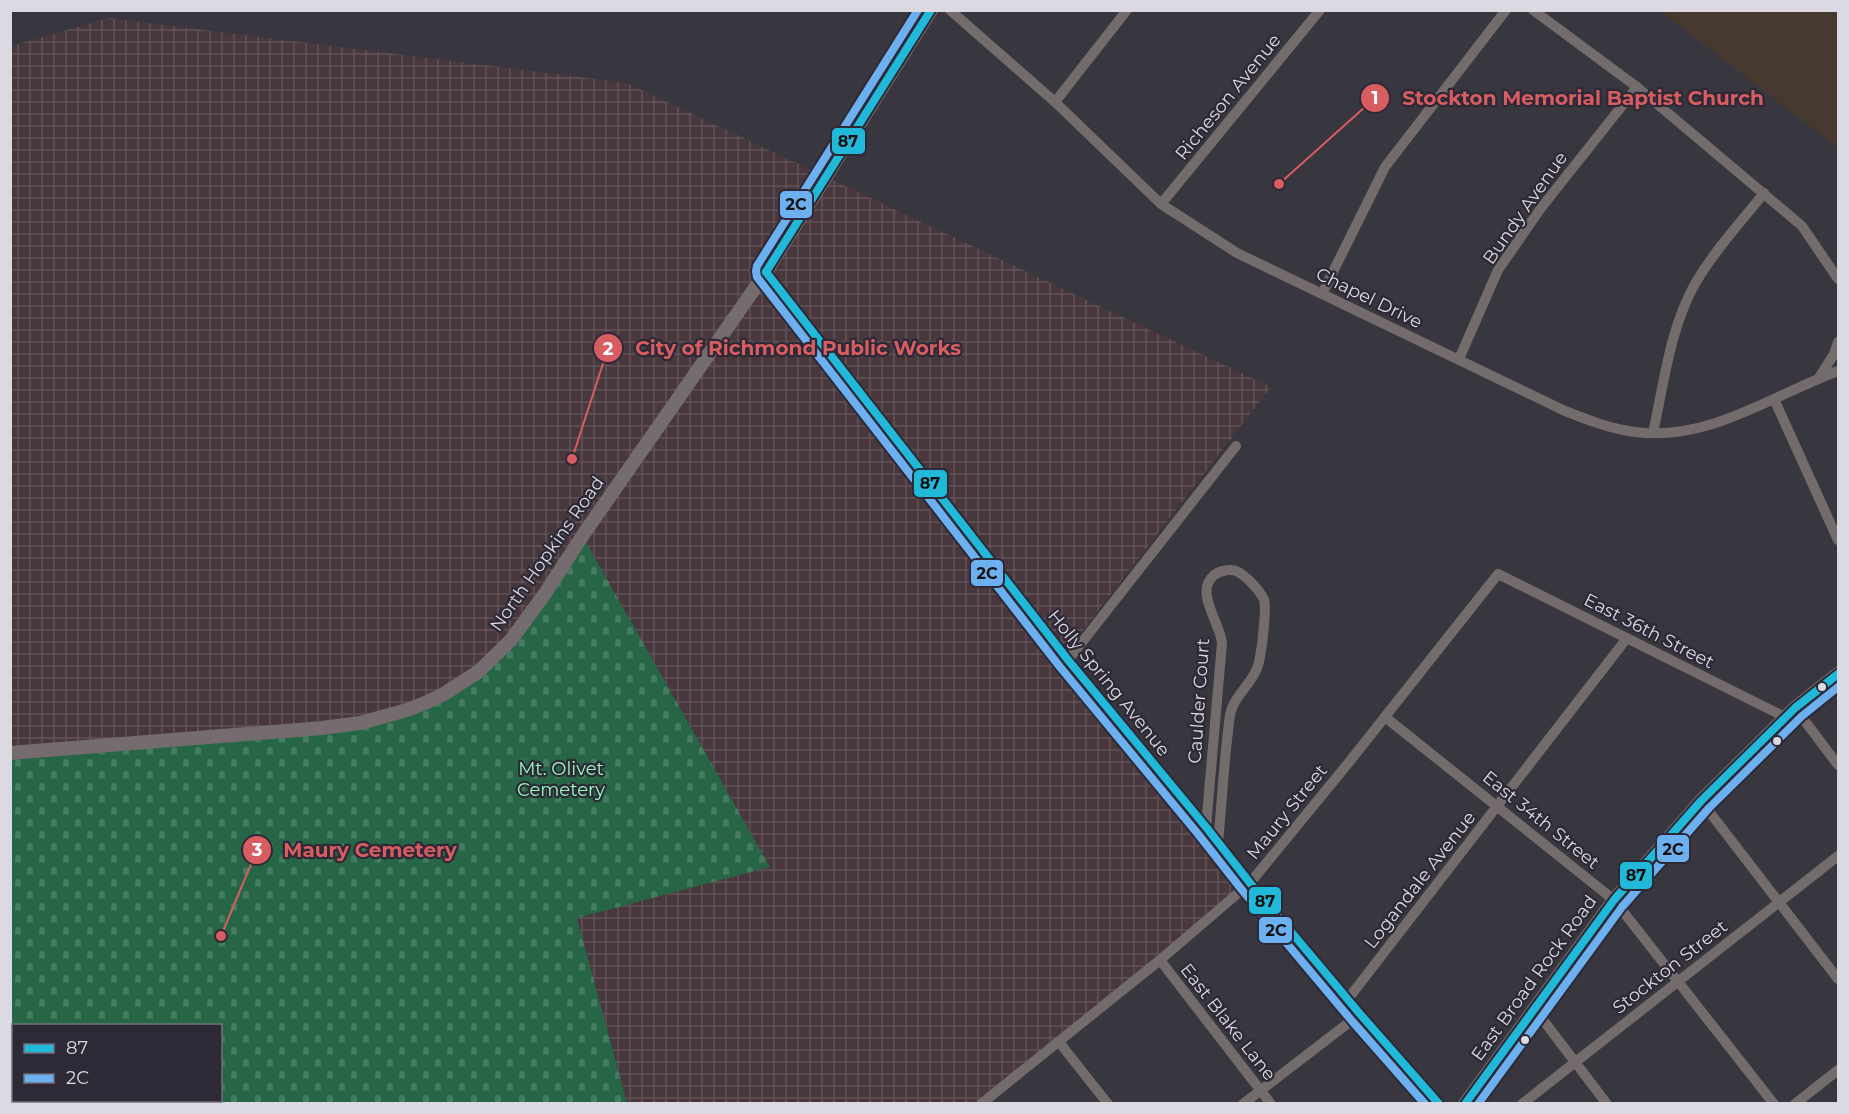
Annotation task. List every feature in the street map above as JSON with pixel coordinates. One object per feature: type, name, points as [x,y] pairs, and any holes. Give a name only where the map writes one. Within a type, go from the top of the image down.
[{"type":"main road","name":"North Hopkins Road","points":[[10,753],[360,723],[425,703],[461,683],[485,666],[511,640],[533,610],[766,272],[931,10]]},
{"type":"main road","name":"East Broad Rock Road","points":[[1465,1104],[1614,900],[1701,801],[1790,713],[1839,674]]},
{"type":"street","name":"Chapel Drive","points":[[950,10],[1055,102],[1161,204],[1237,253],[1565,411],[1620,430],[1673,432],[1729,419],[1839,371]]},
{"type":"street","points":[[1055,102],[1128,10]]},
{"type":"street","name":"Richeson Avenue","points":[[1161,204],[1320,10]]},
{"type":"street","points":[[1322,294],[1385,167],[1506,10]]},
{"type":"street","points":[[1533,10],[1636,87],[1802,226],[1839,279]]},
{"type":"street","name":"Bundy Avenue","points":[[1459,359],[1498,270],[1540,208],[1636,87]]},
{"type":"street","points":[[1653,433],[1672,344],[1687,302],[1709,262],[1764,193]]},
{"type":"street","name":"Holly Spring Avenue","points":[[766,272],[1068,660],[1250,883],[1439,1104]]},
{"type":"street","points":[[1819,378],[1839,342]]},
{"type":"street","points":[[1774,399],[1839,540]]},
{"type":"street","points":[[1068,660],[1236,446]]},
{"type":"street","name":"Caulder Court","points":[[1206,827],[1222,643],[1221,631],[1207,601],[1206,588],[1218,572],[1233,570],[1241,573],[1263,597],[1266,609],[1257,669],[1232,709],[1218,843]]},
{"type":"street","name":"East 36th Street","points":[[1498,574],[1627,638],[1790,713],[1839,765]]},
{"type":"street","name":"Maury Street","points":[[981,1104],[1160,960],[1250,883],[1498,574]]},
{"type":"street","name":"Logandale Avenue","points":[[1348,999],[1627,638]]},
{"type":"street","name":"East 34th Street","points":[[1385,717],[1614,900],[1774,1104]]},
{"type":"street","points":[[1701,801],[1839,979]]},
{"type":"street","name":"Stockton Street","points":[[1522,1104],[1839,856]]},
{"type":"street","name":"East Blake Lane","points":[[1160,960],[1271,1104]]},
{"type":"street","points":[[1534,1008],[1607,1104]]},
{"type":"street","points":[[1244,1104],[1360,1014]]},
{"type":"street","points":[[1059,1042],[1105,1103]]},
{"type":"street","points":[[1795,1104],[1839,1070]]},
{"type":"shaded area","points":[[1660,11],[1838,11],[1838,148]]},
{"type":"shaded area","points":[[109,18],[627,83],[1271,387],[1064,655],[1252,882],[979,1103],[627,1103],[577,918],[769,867],[536,603],[480,669],[440,692],[355,722],[11,758],[11,46]]},
{"type":"green space","name":"Mt. Olivet Cemetery","points":[[583,537],[770,867],[577,918],[627,1103],[11,1104],[11,758],[242,736],[399,710],[480,669],[510,637]]},
{"type":"transit line","name":"2C","points":[[918,10],[757,266],[757,277],[1060,667],[1242,890],[1425,1104]]},
{"type":"transit line","name":"87","points":[[766,272],[931,10]]},
{"type":"transit line","name":"87","points":[[766,272],[1068,660],[1250,883],[1439,1104]]},
{"type":"transit line","name":"87","points":[[1465,1104],[1614,900],[1701,801],[1795,708],[1838,674]]},
{"type":"transit line","name":"2C","points":[[1478,1104],[1622,907],[1709,808],[1802,716],[1838,687]]},
{"type":"place","name":"Stockton Memorial Baptist Church","points":[[1279,184]]},
{"type":"place","name":"City of Richmond Public Works","points":[[572,459]]},
{"type":"place","name":"Maury Cemetery","points":[[221,936]]}]
